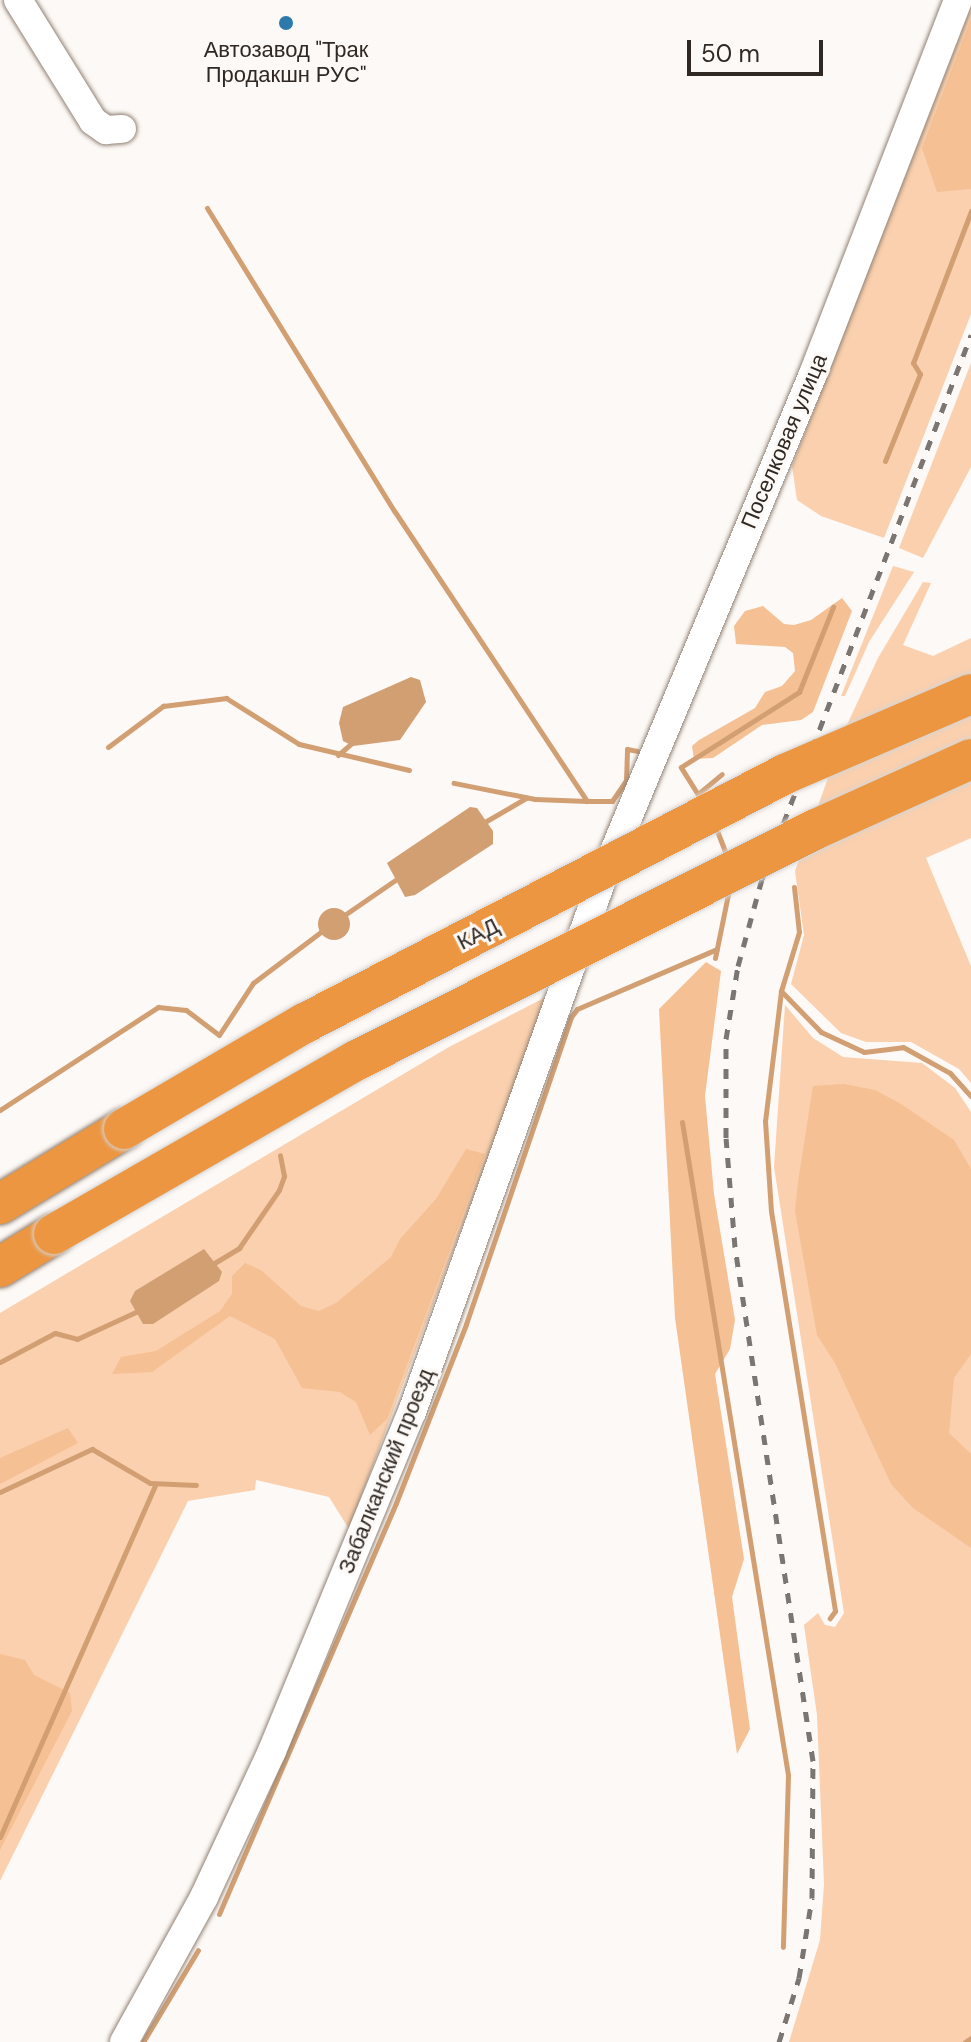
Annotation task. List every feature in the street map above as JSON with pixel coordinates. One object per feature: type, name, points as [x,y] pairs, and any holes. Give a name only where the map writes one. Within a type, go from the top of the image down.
[{"type":"highway","name":"КАД","points":[[14,1195],[319,1016],[785,774],[971,694]]},
{"type":"highway","points":[[0,1267],[357,1060],[816,829],[971,759]]},
{"type":"street","points":[[18,0],[93,121],[106,130],[122,129]]},
{"type":"street","name":"Поселковая улица","points":[[602,880],[813,374],[958,0]]},
{"type":"street","name":"Забалканский проезд","points":[[124,2042],[204,1897],[253,1791],[406,1427],[602,880]]},
{"type":"shaded area","points":[[971,7],[971,314],[884,538],[821,516],[797,500],[792,466]]},
{"type":"shaded area","points":[[971,19],[971,189],[937,192],[922,148]]},
{"type":"shaded area","points":[[971,363],[971,467],[923,558],[899,548]]},
{"type":"shaded area","points":[[893,566],[914,572],[869,642],[845,696],[841,696]]},
{"type":"shaded area","points":[[923,582],[931,583],[903,645],[933,656],[971,638],[971,838],[926,858],[971,966],[971,1083],[959,1069],[911,1042],[866,1042],[841,1033],[791,984],[804,935],[795,871],[846,727],[878,658]]},
{"type":"shaded area","points":[[842,598],[852,611],[813,712],[801,720],[762,725],[713,758],[694,759],[692,746],[755,708],[765,692],[782,686],[795,671],[793,653],[785,647],[736,644],[734,626],[745,611],[763,606],[784,624],[794,625],[811,620]]},
{"type":"shaded area","points":[[411,677],[420,680],[426,702],[400,740],[353,746],[343,741],[339,723],[343,707]]},
{"type":"shaded area","points":[[470,807],[477,808],[493,831],[493,844],[415,895],[405,897],[387,863]]},
{"type":"shaded area","points":[[334,908],[345,913],[350,924],[345,935],[334,940],[323,935],[318,924],[323,913]]},
{"type":"shaded area","points":[[706,962],[721,971],[705,1096],[714,1194],[735,1320],[730,1349],[715,1374],[744,1559],[732,1597],[750,1729],[737,1754],[675,1318],[659,1009]]},
{"type":"shaded area","points":[[548,996],[349,1529],[329,1497],[256,1480],[255,1490],[188,1501],[0,1881],[0,1313],[449,1047]]},
{"type":"shaded area","points":[[785,1005],[813,1038],[843,1057],[922,1063],[955,1088],[971,1112],[971,2042],[789,2042],[820,1940],[824,1884],[817,1715],[804,1625],[818,1613],[825,1625],[835,1627],[844,1613],[774,1167]]},
{"type":"shaded area","points":[[844,1084],[875,1090],[901,1104],[954,1140],[971,1169],[971,1354],[954,1378],[949,1433],[971,1454],[971,1548],[913,1508],[891,1484],[835,1363],[817,1335],[795,1211],[798,1182],[813,1086]]},
{"type":"shaded area","points":[[466,1149],[485,1154],[387,1419],[370,1435],[356,1402],[340,1392],[302,1388],[275,1339],[230,1316],[152,1372],[112,1374],[121,1357],[156,1351],[220,1311],[232,1294],[232,1276],[245,1263],[261,1270],[301,1306],[319,1311],[336,1303],[391,1257],[400,1239],[436,1199]]},
{"type":"shaded area","points":[[204,1249],[222,1272],[219,1281],[153,1324],[143,1324],[130,1301],[135,1291]]},
{"type":"shaded area","points":[[68,1428],[78,1443],[0,1484],[0,1458]]},
{"type":"shaded area","points":[[0,1654],[25,1660],[34,1675],[70,1693],[72,1711],[0,1850]]},
{"type":"waterway","points":[[207,208],[395,512],[587,801],[535,799],[454,783]]},
{"type":"waterway","points":[[885,461],[920,374],[913,363],[971,211]]},
{"type":"waterway","points":[[702,801],[681,767],[799,692],[833,607]]},
{"type":"waterway","points":[[108,747],[163,706],[226,698],[299,744],[409,770]]},
{"type":"waterway","points":[[338,755],[353,742]]},
{"type":"waterway","points":[[587,801],[612,801],[626,780],[627,749],[637,751]]},
{"type":"waterway","points":[[698,794],[722,774]]},
{"type":"waterway","points":[[483,823],[526,798]]},
{"type":"waterway","points":[[716,828],[727,856]]},
{"type":"waterway","points":[[343,916],[398,878]]},
{"type":"waterway","points":[[794,887],[799,932],[781,991],[821,1032],[864,1052],[903,1047],[950,1073],[971,1096]]},
{"type":"waterway","points":[[715,958],[729,889]]},
{"type":"waterway","points":[[0,1110],[158,1007],[186,1010],[219,1035],[253,983],[322,931]]},
{"type":"waterway","points":[[219,1914],[396,1503],[466,1324],[571,1017],[577,1009],[717,949]]},
{"type":"waterway","points":[[781,991],[765,1121],[771,1211],[835,1611],[830,1618]]},
{"type":"waterway","points":[[682,1122],[788,1775],[783,1947]]},
{"type":"waterway","points":[[211,1265],[239,1248],[279,1190],[284,1176],[280,1155]]},
{"type":"waterway","points":[[0,1362],[55,1333],[77,1339],[138,1311]]},
{"type":"waterway","points":[[0,1492],[92,1449],[150,1483],[196,1485]]},
{"type":"waterway","points":[[0,1837],[156,1484]]},
{"type":"waterway","points":[[143,2042],[198,1950]]},
{"type":"waterway","points":[[965,2042],[971,2038]]},
{"type":"railway","points":[[779,2042],[799,1978],[812,1898],[813,1761],[735,1247],[726,1138],[726,1039],[738,966],[762,879],[971,335]]},
{"type":"place","name":"Автозавод \"Трак Продакшн РУС\"","points":[[286,23]]}]
